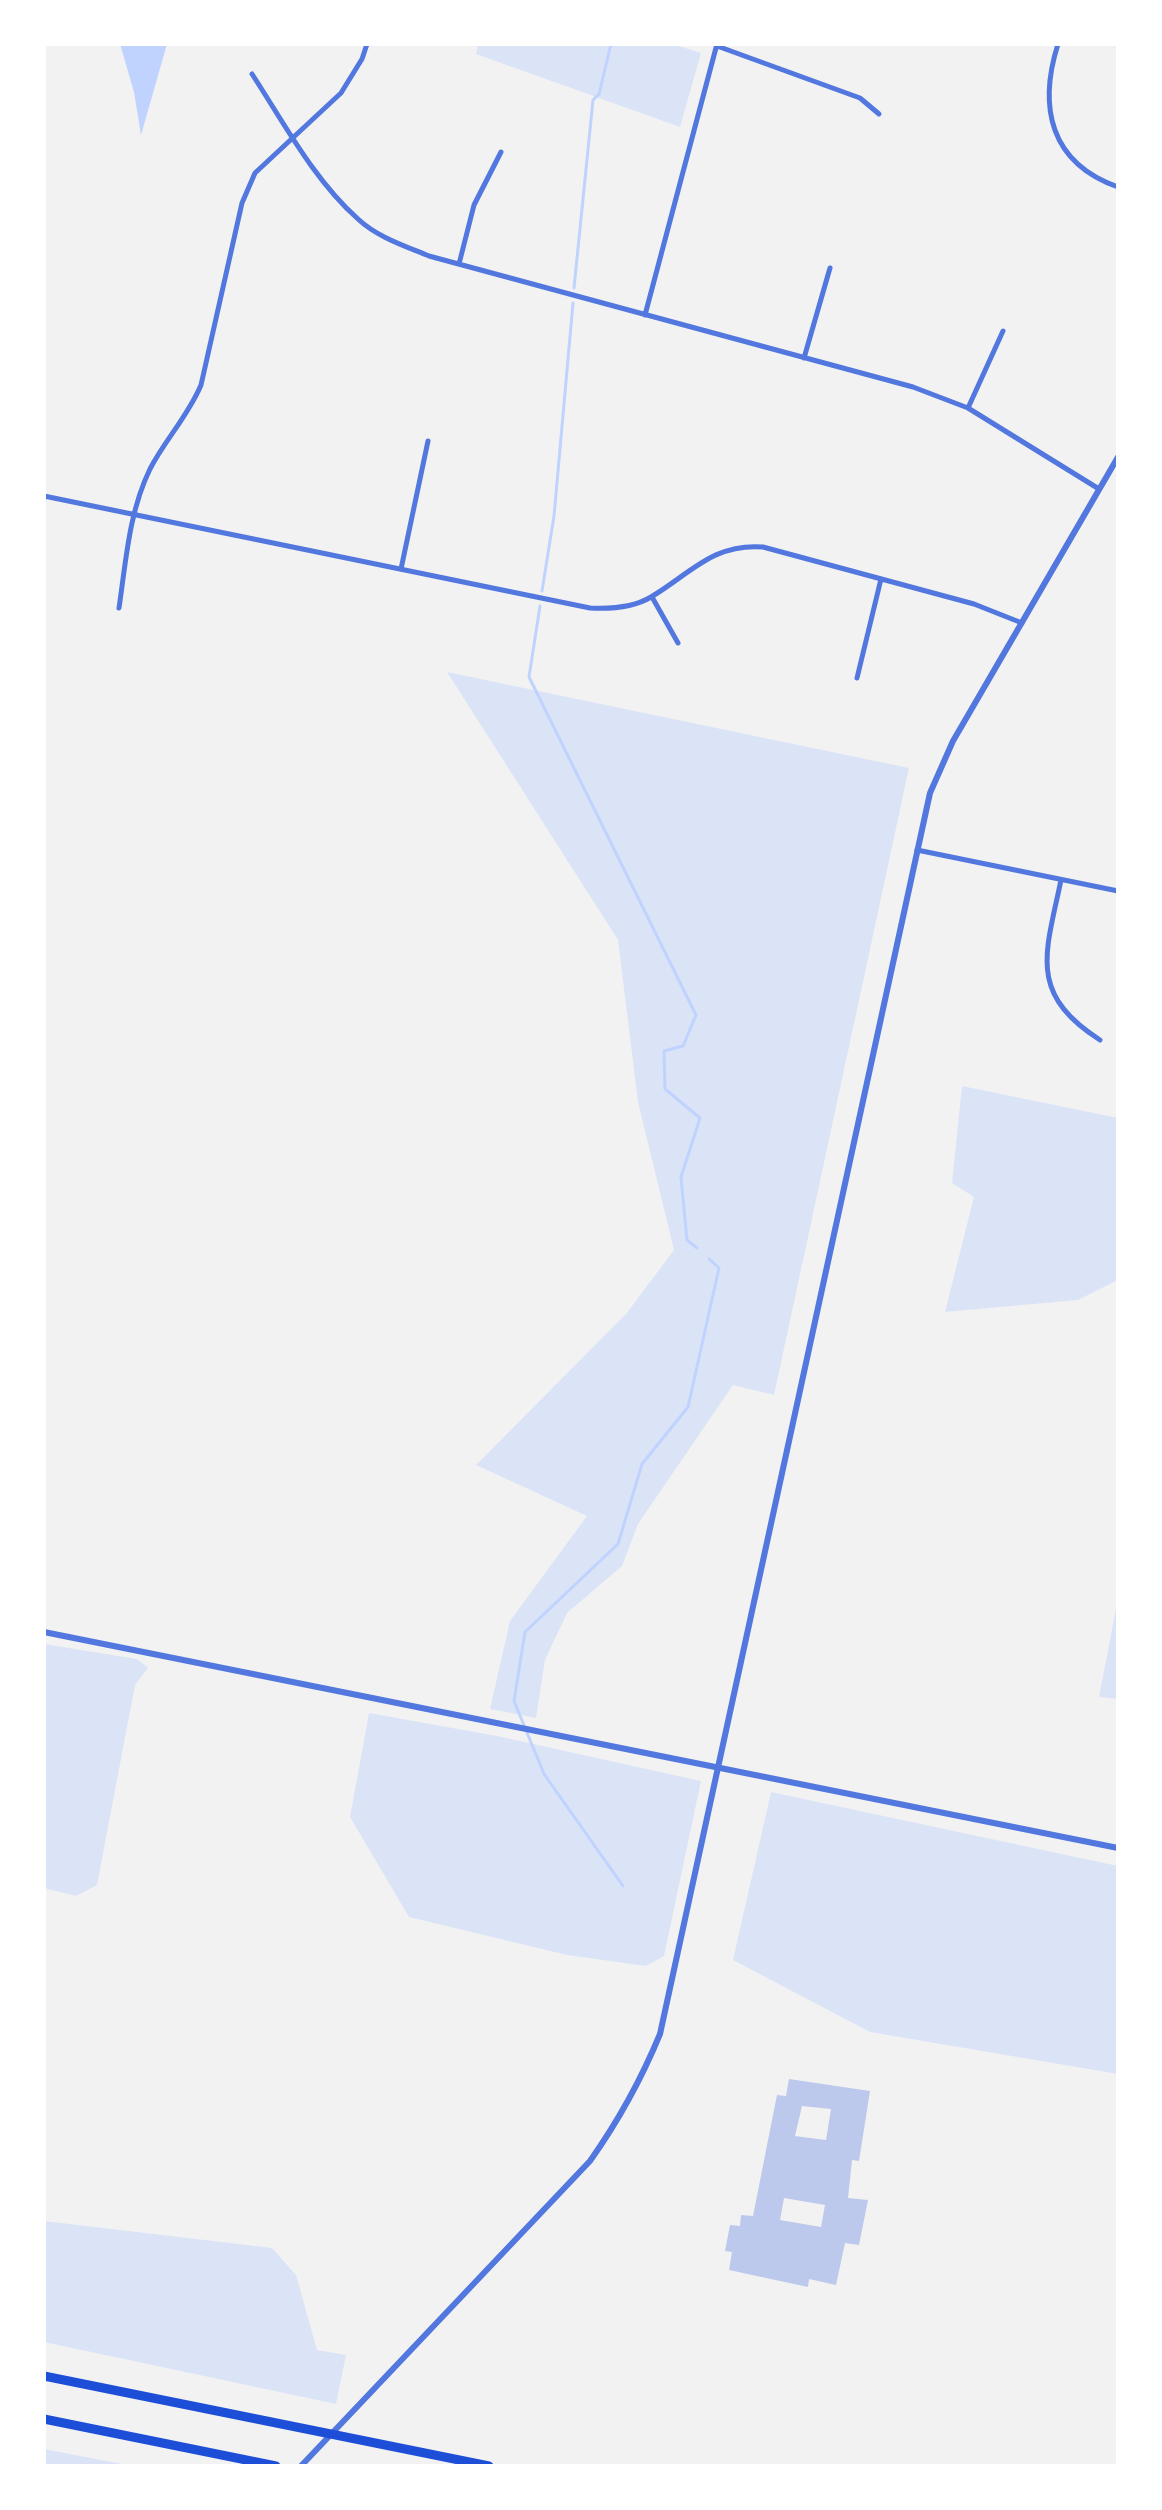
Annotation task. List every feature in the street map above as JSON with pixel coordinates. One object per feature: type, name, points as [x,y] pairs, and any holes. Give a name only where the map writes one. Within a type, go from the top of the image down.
[{"type":"highway","points":[[44,2376],[489,2466]]},
{"type":"highway","points":[[44,2419],[276,2466]]},
{"type":"street","points":[[119,608],[134,513],[150,469],[192,406],[201,385],[242,203],[255,173],[341,93],[362,59],[367,44]]},
{"type":"street","points":[[1058,44],[1047,89],[1056,135],[1081,168],[1118,187]]},
{"type":"street","points":[[645,315],[717,45],[860,98],[879,114]]},
{"type":"street","points":[[252,74],[329,188],[359,221],[404,245],[459,264],[913,387],[968,408],[1099,489]]},
{"type":"street","points":[[459,264],[474,205],[501,152]]},
{"type":"street","points":[[804,358],[830,268]]},
{"type":"street","points":[[968,408],[1003,331]]},
{"type":"street","points":[[401,569],[428,441]]},
{"type":"street","points":[[301,2466],[590,2161],[625,2110],[660,2034],[930,793],[943,759],[1118,457]]},
{"type":"street","points":[[44,496],[65,503],[134,513],[590,608],[611,609],[652,597],[707,557],[750,546],[974,604],[1022,623]]},
{"type":"street","points":[[857,678],[881,579]]},
{"type":"street","points":[[652,597],[678,643]]},
{"type":"street","points":[[917,850],[1118,891]]},
{"type":"street","points":[[1061,880],[1047,951],[1049,981],[1056,1000],[1070,1020],[1100,1040]]},
{"type":"street","points":[[44,1632],[1118,1848]]},
{"type":"shaded area","points":[[478,44],[672,44],[701,53],[680,127],[476,54]]},
{"type":"shaded area","points":[[447,672],[909,768],[774,1395],[733,1385],[638,1524],[622,1566],[567,1613],[545,1660],[536,1718],[490,1709],[510,1621],[587,1516],[476,1465],[626,1314],[674,1250],[638,1102],[618,940]]},
{"type":"shaded area","points":[[962,1086],[1118,1118],[1118,1280],[1078,1300],[945,1312],[974,1197],[952,1183]]},
{"type":"shaded area","points":[[1118,1598],[1118,1699],[1099,1697]]},
{"type":"shaded area","points":[[44,1644],[137,1659],[148,1668],[135,1685],[97,1885],[76,1896],[44,1888]]},
{"type":"shaded area","points":[[369,1713],[497,1736],[701,1781],[664,1956],[646,1966],[567,1955],[409,1917],[350,1817]]},
{"type":"shaded area","points":[[771,1792],[1118,1866],[1118,2074],[870,2032],[733,1960]]},
{"type":"shaded area","points":[[44,2221],[272,2248],[296,2275],[317,2350],[346,2355],[336,2404],[44,2342]]},
{"type":"shaded area","points":[[44,2449],[132,2466],[44,2466]]},
{"type":"water","points":[[120,44],[167,44],[141,135],[134,92]]},
{"type":"building","points":[[789,2079],[870,2091],[859,2161],[852,2160],[848,2198],[868,2200],[859,2245],[845,2243],[836,2285],[809,2279],[808,2287],[729,2270],[732,2252],[725,2251],[730,2225],[740,2226],[741,2215],[753,2216],[777,2095],[786,2096]],"holes":[[[802,2106],[831,2109],[826,2140],[795,2136]],[[784,2198],[825,2205],[821,2227],[780,2220]]]},
{"type":"waterway","points":[[574,288],[593,100],[599,94],[611,44]]},
{"type":"waterway","points":[[542,591],[554,516],[573,303]]},
{"type":"waterway","points":[[540,606],[529,677],[696,1015],[683,1046],[664,1051],[665,1089],[700,1118],[681,1177],[687,1240],[697,1248]]},
{"type":"waterway","points":[[623,1886],[544,1774],[514,1701],[525,1632],[618,1544],[642,1464],[688,1407],[719,1268],[709,1259]]}]
